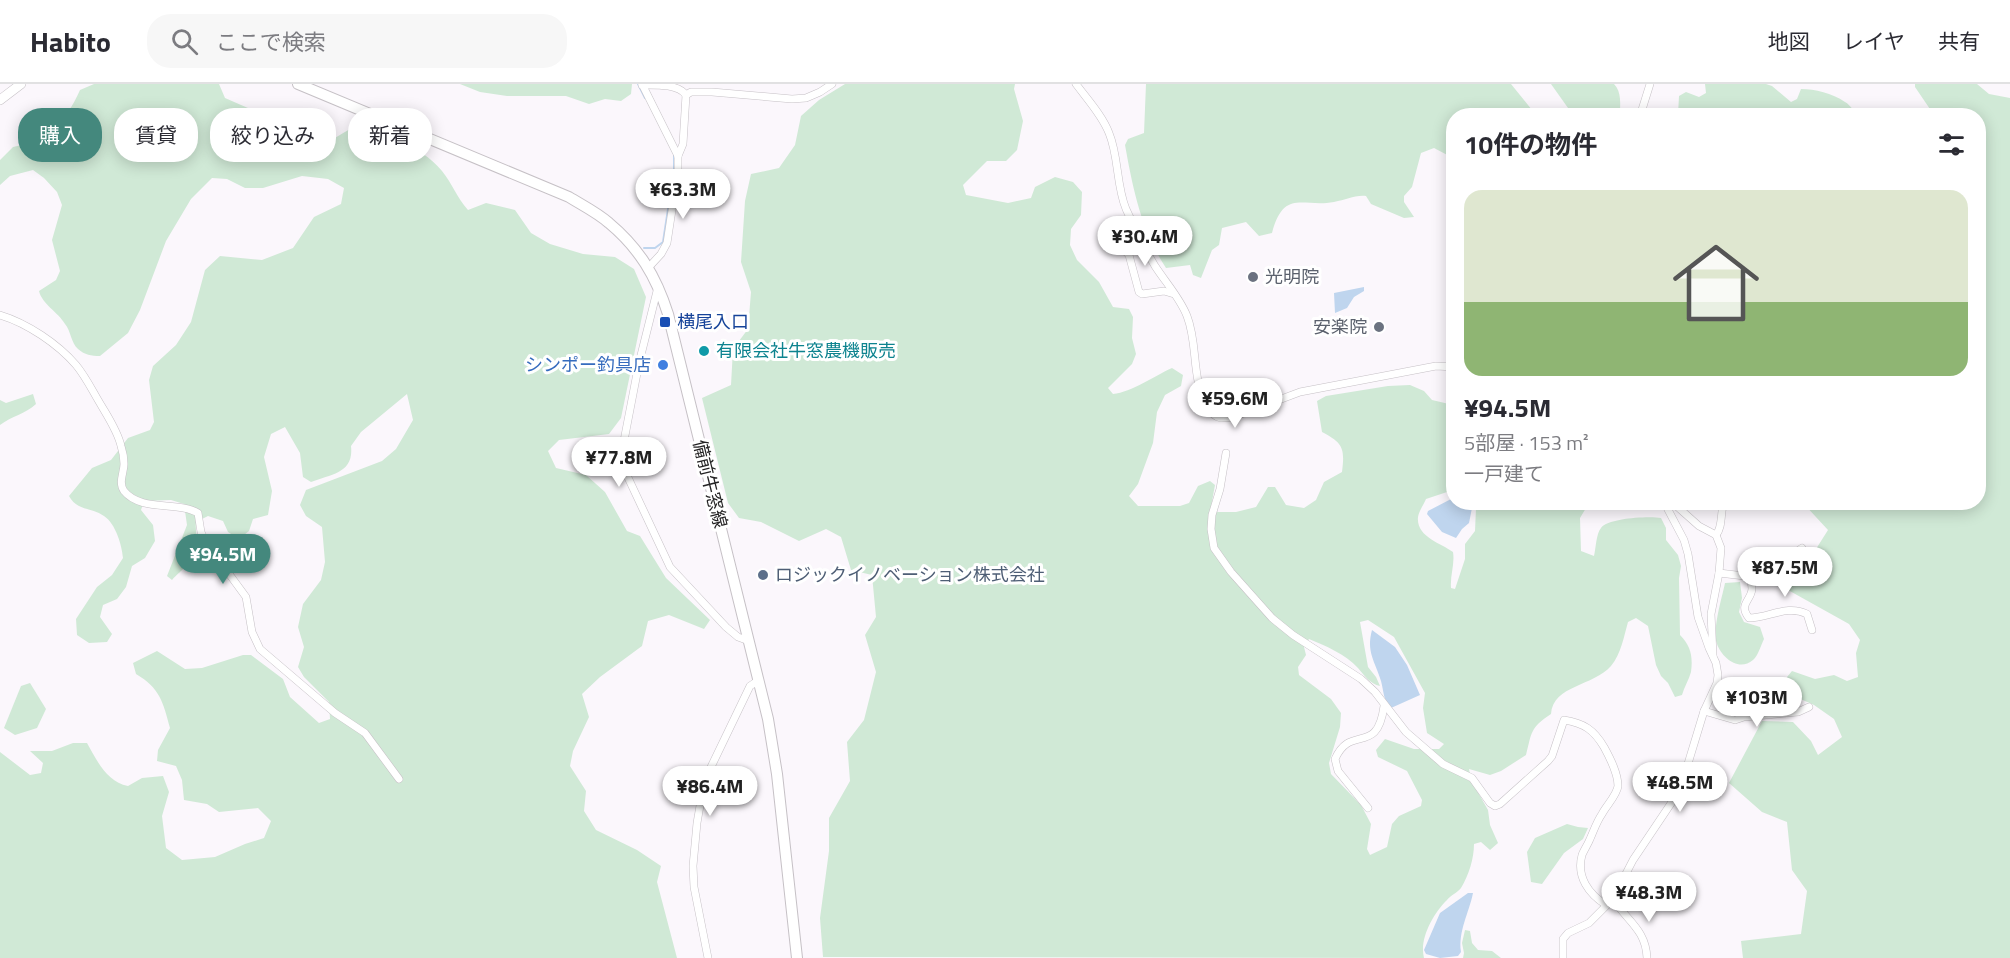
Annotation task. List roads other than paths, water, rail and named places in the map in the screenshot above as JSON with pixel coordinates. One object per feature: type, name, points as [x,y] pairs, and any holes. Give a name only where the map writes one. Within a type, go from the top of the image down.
[{"type":"main road","name":"備前牛窓線","points":[[298,84],[569,197],[609,222],[649,267],[668,314],[768,719],[777,774],[797,958]]},
{"type":"street","points":[[0,100],[21,84]]},
{"type":"street","points":[[649,267],[667,243],[678,171],[678,156],[683,144],[686,95],[683,88],[676,85],[642,84],[678,156]]},
{"type":"street","points":[[686,95],[711,92],[792,99],[806,98],[832,84]]},
{"type":"street","points":[[1076,84],[1109,133],[1125,206],[1150,257],[1182,306],[1192,332],[1196,380],[1210,411],[1219,418],[1233,417],[1300,392],[1436,366],[1446,367]]},
{"type":"street","points":[[1642,108],[1650,84]]},
{"type":"street","points":[[1114,240],[1129,255],[1139,292],[1142,294],[1164,291],[1174,294]]},
{"type":"street","points":[[658,285],[649,330],[639,363],[622,451],[624,469],[670,567],[726,627],[738,637],[749,641]]},
{"type":"street","points":[[0,315],[34,330],[76,365],[106,413],[121,443],[124,461],[121,478],[123,490],[135,499],[171,508],[190,509],[198,513],[205,542],[246,597],[252,632],[260,649],[335,713],[365,733],[399,779]]},
{"type":"street","points":[[1226,453],[1220,489],[1212,515],[1211,529],[1214,548],[1250,595],[1272,618],[1293,635],[1361,679],[1406,732],[1450,769],[1472,778],[1490,803],[1495,806],[1500,804],[1548,761],[1564,720],[1593,730],[1614,769],[1618,786],[1601,814],[1582,856],[1581,865],[1583,882],[1593,896],[1606,905]]},
{"type":"street","points":[[1647,958],[1645,941],[1641,933],[1615,902],[1615,895],[1633,860],[1680,790],[1704,711],[1717,684],[1718,675],[1698,617],[1684,540],[1668,510]]},
{"type":"street","points":[[1681,510],[1699,526],[1716,535],[1721,548],[1711,614],[1713,656]]},
{"type":"street","points":[[1716,535],[1720,527],[1721,510]]},
{"type":"street","points":[[1719,573],[1770,579],[1788,557],[1802,548]]},
{"type":"street","points":[[1751,578],[1751,593],[1744,606],[1745,614],[1749,618],[1782,611],[1802,611],[1807,614],[1812,630]]},
{"type":"street","points":[[708,958],[694,887],[693,866],[702,794],[711,767],[750,686],[759,680]]},
{"type":"street","points":[[1368,808],[1338,771],[1335,759],[1345,744],[1369,738],[1377,731],[1382,722],[1384,706]]},
{"type":"street","points":[[1704,711],[1735,720],[1744,717],[1798,712],[1809,707]]},
{"type":"street","points":[[1563,958],[1563,939],[1568,933],[1588,923],[1606,905],[1615,902]]},
{"type":"water","points":[[1364,287],[1364,291],[1354,297],[1347,308],[1335,313],[1334,293]]},
{"type":"water","points":[[1446,502],[1446,510],[1472,510],[1469,523],[1456,538],[1442,532],[1427,514],[1428,511]]},
{"type":"water","points":[[1372,630],[1395,647],[1407,665],[1420,695],[1391,708],[1388,705],[1372,656],[1370,638]]},
{"type":"water","points":[[1468,893],[1473,893],[1462,929],[1461,952],[1458,956],[1440,958],[1426,954],[1424,950],[1440,913]]},
{"type":"waterway","points":[[638,84],[645,98]]},
{"type":"waterway","points":[[644,248],[655,248],[663,242],[674,170],[674,153]]},
{"type":"place","name":"光明院","points":[[1253,277]]},
{"type":"place","name":"横尾入口","points":[[665,322]]},
{"type":"place","name":"安楽院","points":[[1379,327]]},
{"type":"place","name":"有限会社牛窓農機販売","points":[[704,351]]},
{"type":"place","name":"シンポー釣具店","points":[[663,365]]},
{"type":"place","name":"ロジックイノベーション株式会社","points":[[763,575]]}]
